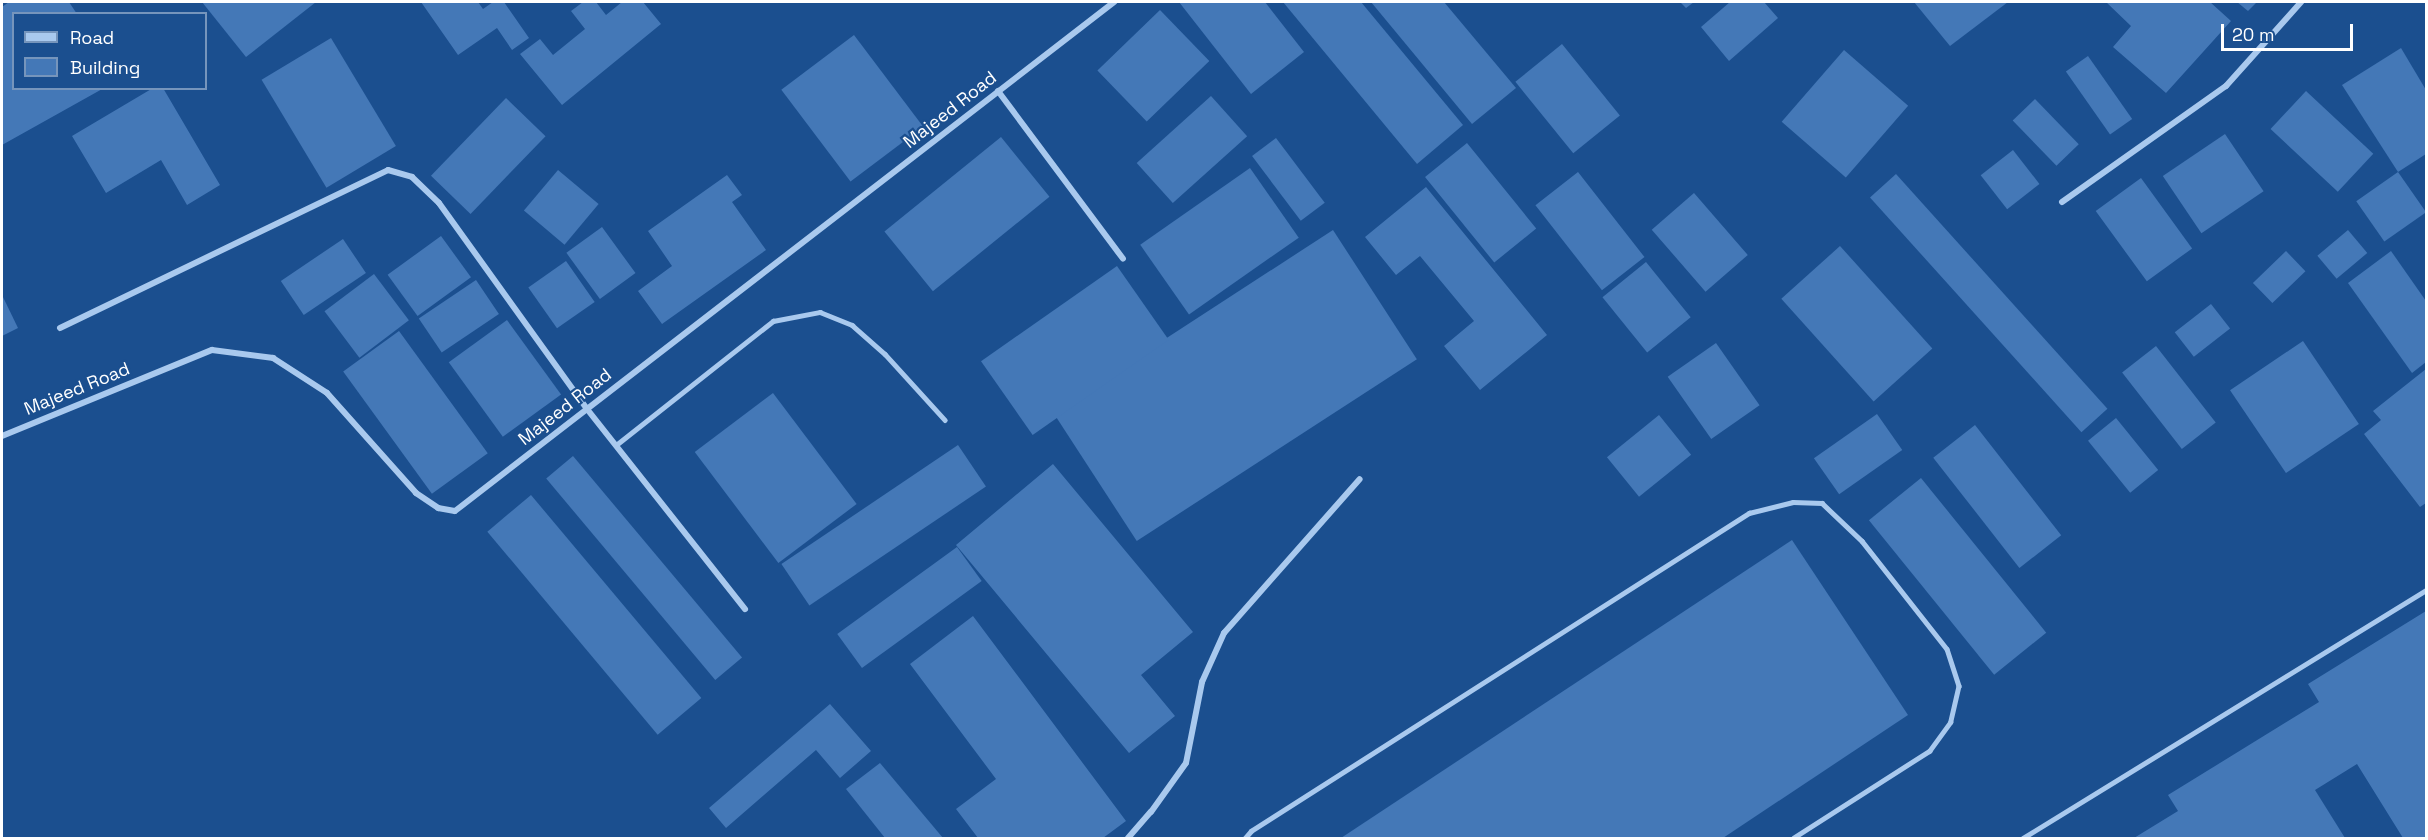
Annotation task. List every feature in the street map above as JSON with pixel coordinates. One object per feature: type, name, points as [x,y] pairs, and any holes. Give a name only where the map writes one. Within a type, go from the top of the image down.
[{"type":"street","name":"Majeed Road","points":[[2,436],[212,350],[273,358],[327,393],[416,493],[438,508],[455,511],[1114,2]]},
{"type":"street","points":[[2062,202],[2226,86],[2301,2]]},
{"type":"street","points":[[998,91],[1123,259]]},
{"type":"street","points":[[60,328],[388,170],[412,177],[439,203],[587,409],[745,609]]},
{"type":"street","points":[[1128,838],[1151,812],[1186,763],[1202,682],[1224,633],[1360,479]]},
{"type":"lane","points":[[616,445],[772,321],[820,312],[852,325],[885,354],[945,420]]},
{"type":"lane","points":[[1245,838],[1261,825],[1749,513],[1793,502],[1822,503],[1862,541],[1947,649],[1959,686],[1952,722],[1930,751],[1794,838]]},
{"type":"lane","points":[[2023,838],[2427,590]]},
{"type":"building","points":[[9,2],[69,2],[76,12],[12,12],[12,90],[100,90],[2,145],[2,7]]},
{"type":"building","points":[[202,2],[316,2],[246,57]]},
{"type":"building","points":[[421,2],[478,2],[483,9],[493,2],[504,2],[529,38],[512,50],[497,28],[458,55]]},
{"type":"building","points":[[583,2],[596,2],[606,15],[622,2],[643,2],[661,24],[562,105],[520,54],[540,39],[553,55],[585,29],[571,11]]},
{"type":"building","points":[[1179,2],[1265,2],[1304,52],[1251,94]]},
{"type":"building","points":[[1283,2],[1361,2],[1463,125],[1417,164]]},
{"type":"building","points":[[1371,2],[1444,2],[1516,88],[1472,124]]},
{"type":"building","points":[[1680,2],[1694,2],[1686,8]]},
{"type":"building","points":[[1730,2],[1764,2],[1778,18],[1729,61],[1701,27]]},
{"type":"building","points":[[1914,2],[2008,2],[1950,46]]},
{"type":"building","points":[[2106,2],[2210,2],[2231,21],[2166,93],[2113,47],[2131,26]]},
{"type":"building","points":[[2237,2],[2257,2],[2248,11]]},
{"type":"building","points":[[1160,10],[1209,61],[1147,122],[1097,70]]},
{"type":"building","points":[[854,35],[923,127],[851,182],[781,90]]},
{"type":"building","points":[[331,38],[396,146],[326,188],[262,80]]},
{"type":"building","points":[[1562,44],[1620,115],[1573,153],[1515,82]]},
{"type":"building","points":[[2401,48],[2426,90],[2426,154],[2398,172],[2342,85]]},
{"type":"building","points":[[1844,50],[1908,106],[1846,177],[1782,122]]},
{"type":"building","points":[[2088,56],[2132,119],[2110,135],[2066,71]]},
{"type":"building","points":[[150,90],[164,90],[220,185],[187,205],[161,160],[106,193],[72,136]]},
{"type":"building","points":[[2306,91],[2373,154],[2338,192],[2271,129]]},
{"type":"building","points":[[1211,96],[1247,136],[1173,203],[1137,163]]},
{"type":"building","points":[[506,98],[546,136],[471,214],[431,176]]},
{"type":"building","points":[[2035,99],[2079,144],[2056,166],[2013,121]]},
{"type":"building","points":[[2225,134],[2264,191],[2201,233],[2163,176]]},
{"type":"building","points":[[1001,137],[1049,197],[933,291],[884,231]]},
{"type":"building","points":[[1276,138],[1325,203],[1301,221],[1252,156]]},
{"type":"building","points":[[1467,143],[1536,228],[1494,262],[1425,177]]},
{"type":"building","points":[[2013,150],[2039,184],[2007,209],[1981,175]]},
{"type":"building","points":[[1250,168],[1299,238],[1189,314],[1140,245]]},
{"type":"building","points":[[558,170],[599,204],[565,245],[524,211]]},
{"type":"building","points":[[1578,172],[1644,257],[1602,290],[1535,205]]},
{"type":"building","points":[[2398,172],[2426,212],[2384,241],[2356,201]]},
{"type":"building","points":[[1896,174],[2107,409],[2081,432],[1870,197]]},
{"type":"building","points":[[727,175],[742,195],[732,202],[766,250],[662,324],[638,291],[672,266],[648,231]]},
{"type":"building","points":[[2141,178],[2192,248],[2147,281],[2096,211]]},
{"type":"building","points":[[1426,187],[1547,335],[1480,390],[1444,346],[1474,321],[1420,256],[1396,275],[1365,237]]},
{"type":"building","points":[[1694,193],[1748,255],[1706,292],[1652,230]]},
{"type":"building","points":[[602,227],[636,273],[600,299],[566,253]]},
{"type":"building","points":[[1333,230],[1417,359],[1137,541],[1053,412]]},
{"type":"building","points":[[2348,230],[2367,253],[2337,279],[2317,256]]},
{"type":"building","points":[[441,236],[471,277],[418,316],[388,275]]},
{"type":"building","points":[[343,239],[366,273],[304,315],[281,281]]},
{"type":"building","points":[[1840,246],[1932,349],[1874,401],[1781,299]]},
{"type":"building","points":[[2286,251],[2305,271],[2272,303],[2253,283]]},
{"type":"building","points":[[2391,251],[2426,301],[2426,362],[2412,373],[2348,283]]},
{"type":"building","points":[[566,261],[595,302],[557,328],[528,287]]},
{"type":"building","points":[[1646,262],[1691,317],[1647,352],[1602,297]]},
{"type":"building","points":[[1117,266],[1169,340],[1033,435],[981,361]]},
{"type":"building","points":[[374,274],[409,320],[359,358],[324,311]]},
{"type":"building","points":[[476,280],[499,314],[442,353],[419,319]]},
{"type":"building","points":[[2,295],[18,328],[2,336]]},
{"type":"building","points":[[2211,304],[2230,328],[2194,357],[2175,332]]},
{"type":"building","points":[[507,320],[561,394],[503,437],[449,362]]},
{"type":"building","points":[[399,331],[488,453],[432,494],[343,372]]},
{"type":"building","points":[[2303,341],[2359,424],[2286,473],[2230,390]]},
{"type":"building","points":[[1716,343],[1760,405],[1711,439],[1668,377]]},
{"type":"building","points":[[2156,346],[2216,422],[2182,449],[2122,372]]},
{"type":"building","points":[[2426,369],[2426,503],[2420,507],[2364,434],[2381,420],[2373,411]]},
{"type":"building","points":[[773,393],[857,504],[778,563],[695,452]]},
{"type":"building","points":[[1877,414],[1902,450],[1839,494],[1814,458]]},
{"type":"building","points":[[1659,415],[1691,455],[1639,497],[1607,457]]},
{"type":"building","points":[[2116,418],[2158,470],[2130,493],[2088,441]]},
{"type":"building","points":[[1975,425],[2061,535],[2019,568],[1933,458]]},
{"type":"building","points":[[958,445],[986,486],[809,606],[781,564]]},
{"type":"building","points":[[573,456],[742,657],[715,680],[546,478]]},
{"type":"building","points":[[1053,464],[1193,632],[1141,675],[1175,716],[1129,753],[956,545]]},
{"type":"building","points":[[1921,478],[2046,633],[1994,675],[1869,520]]},
{"type":"building","points":[[531,495],[701,698],[658,735],[487,532]]},
{"type":"building","points":[[1792,540],[1908,715],[1723,838],[1341,838]]},
{"type":"building","points":[[957,547],[982,581],[862,668],[837,634]]},
{"type":"building","points":[[2426,611],[2426,838],[2403,838],[2357,764],[2315,790],[2345,838],[2134,838],[2178,811],[2168,795],[2319,702],[2308,684]]},
{"type":"building","points":[[973,616],[1126,821],[1103,838],[978,838],[956,809],[996,779],[910,664]]},
{"type":"building","points":[[830,704],[871,751],[840,778],[816,750],[726,828],[709,808]]},
{"type":"building","points":[[880,763],[943,838],[885,838],[846,789]]}]
